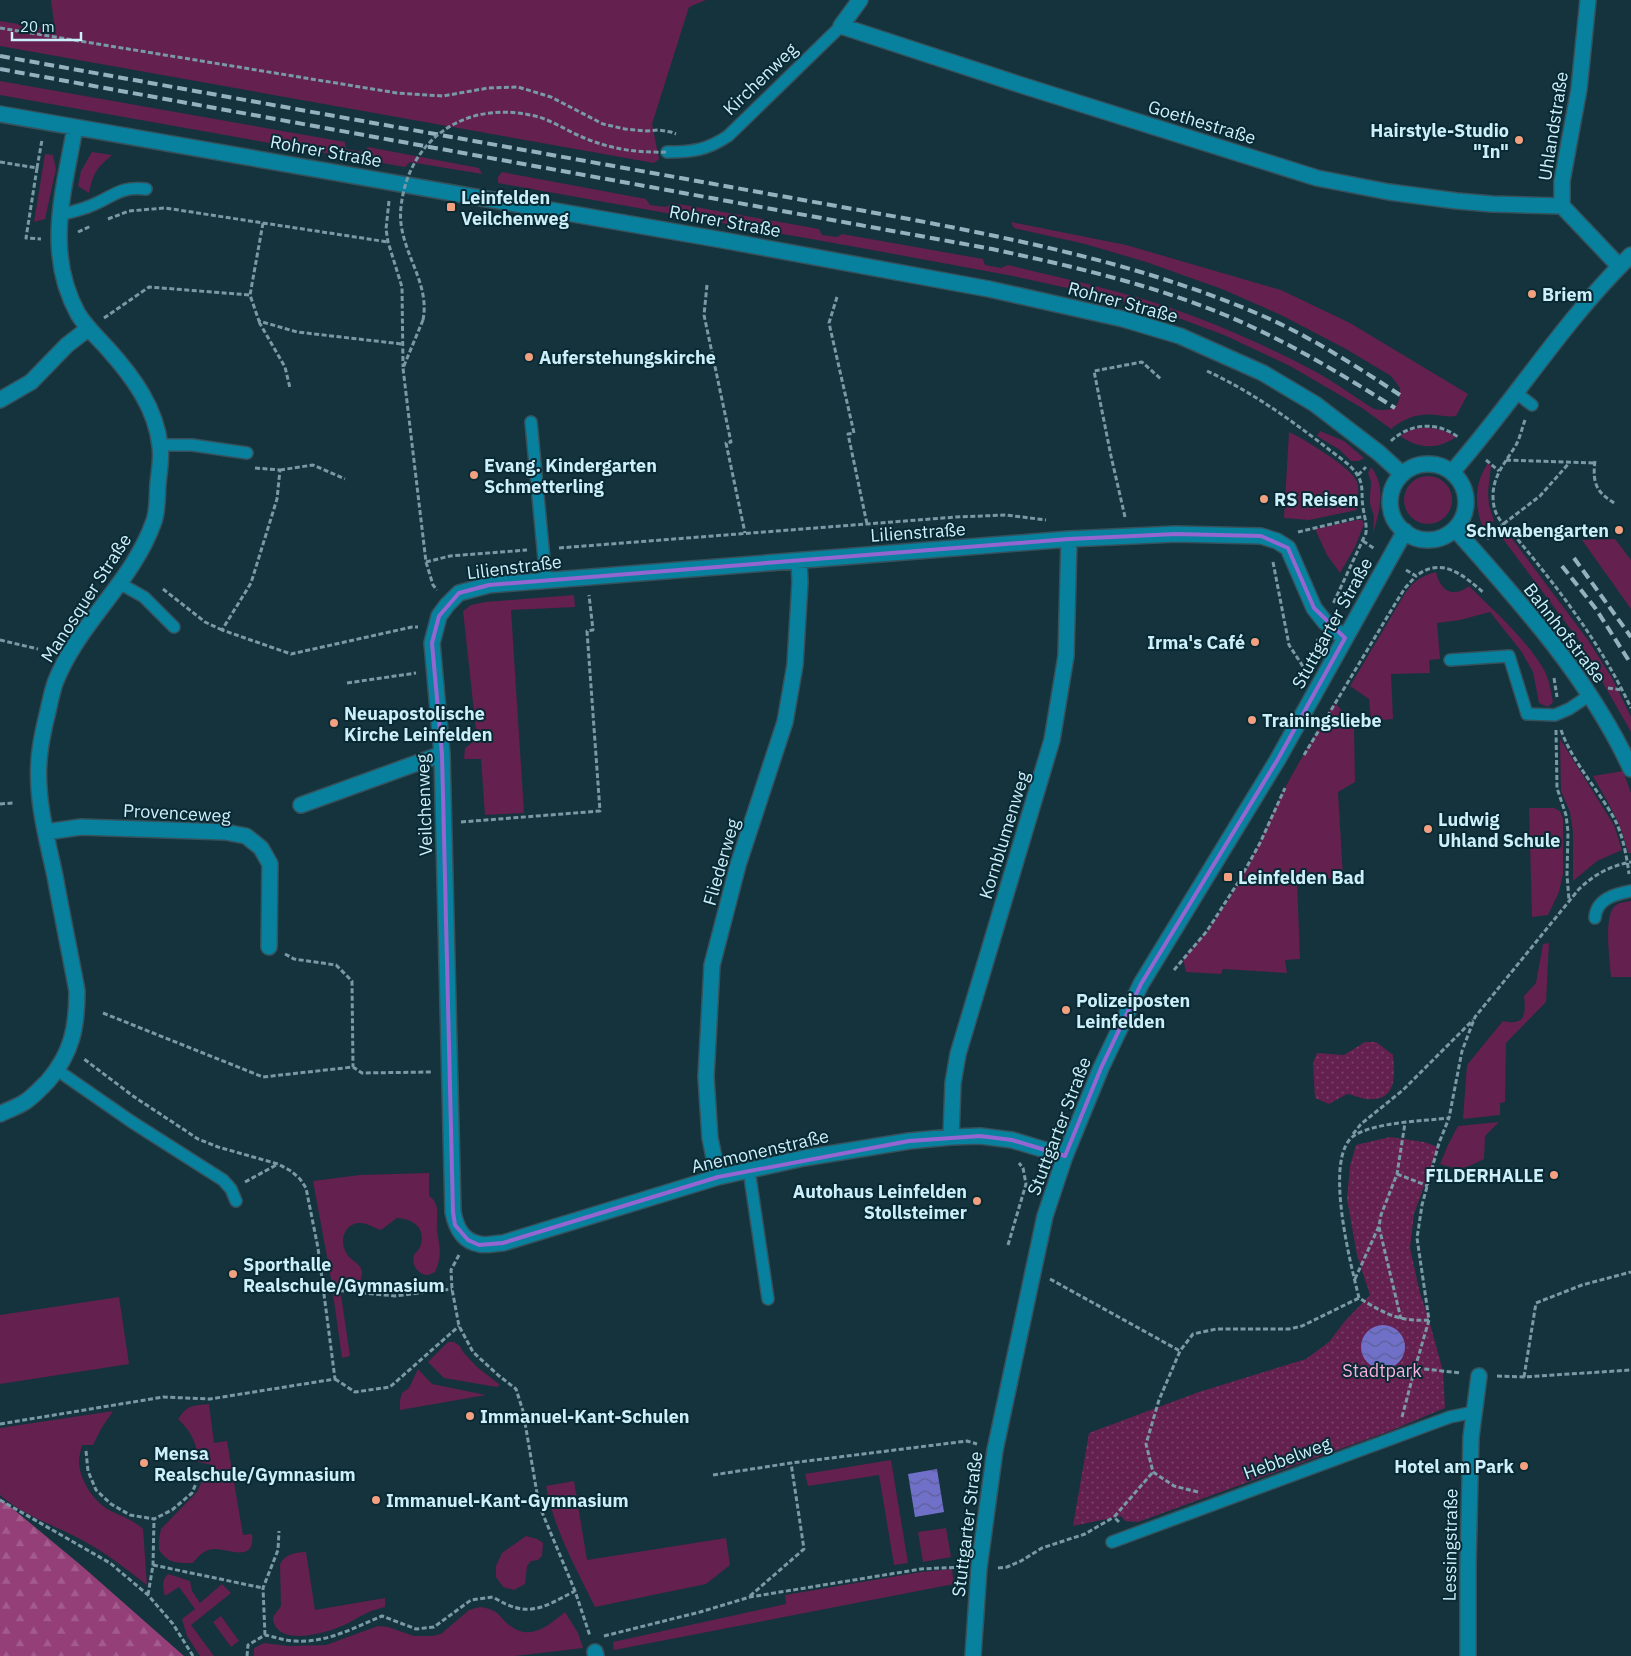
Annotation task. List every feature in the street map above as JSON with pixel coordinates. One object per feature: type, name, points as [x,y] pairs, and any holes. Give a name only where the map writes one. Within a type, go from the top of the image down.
[{"type":"street","name":"Kirchenweg","points":[[841,26],[860,0]]},
{"type":"street","name":"Uhlandstraße","points":[[1588,0],[1579,89],[1562,181],[1562,206],[1619,266]]},
{"type":"street","name":"Goethestraße","points":[[841,26],[1021,86],[1317,178],[1388,192],[1457,201],[1562,206]]},
{"type":"street","name":"Rohrer Straße","points":[[0,114],[722,240],[989,289],[1123,318],[1180,336],[1263,373],[1315,404],[1379,453],[1402,474]]},
{"type":"street","name":"Manosquer Straße","points":[[0,1114],[36,1094],[57,1070],[69,1048],[77,1017],[78,991],[40,799],[39,762],[42,735],[54,685],[64,662],[87,624],[119,583],[144,546],[155,518],[161,459],[153,414],[145,399],[125,368],[88,328],[78,314],[65,284],[58,255],[58,240],[60,215],[75,127]]},
{"type":"street","points":[[1452,472],[1473,448],[1588,300],[1631,255]]},
{"type":"street","points":[[0,400],[31,382],[67,345],[88,328]]},
{"type":"street","points":[[1427,464],[1440,466],[1452,472],[1460,481],[1465,492],[1466,504],[1464,516],[1455,529],[1444,536],[1430,540],[1417,538],[1404,532],[1396,522],[1391,510],[1390,496],[1394,484],[1402,474],[1414,466],[1427,464]]},
{"type":"street","name":"Bahnhofstraße","points":[[1455,529],[1542,630],[1590,695],[1608,724],[1631,769]]},
{"type":"street","name":"Stuttgarter Straße","points":[[973,1656],[979,1568],[994,1450],[1045,1216],[1065,1156],[1101,1068],[1141,984],[1278,759],[1404,532]]},
{"type":"street","name":"Lilienstraße","points":[[447,605],[459,593],[489,585],[1069,539],[1213,534],[1261,536],[1277,541],[1288,548],[1314,608],[1325,622],[1345,638]]},
{"type":"street","name":"Kornblumenweg","points":[[951,1137],[953,1083],[958,1054],[1052,740],[1066,656],[1069,539]]},
{"type":"street","name":"Fliederweg","points":[[718,1177],[710,1138],[706,1078],[712,965],[738,865],[784,722],[795,665],[800,582],[799,560]]},
{"type":"street","name":"Veilchenweg","points":[[447,605],[439,616],[432,643],[442,754],[453,1212],[456,1225],[461,1234],[468,1240]]},
{"type":"street","points":[[301,805],[442,754]]},
{"type":"street","name":"Provenceweg","points":[[46,832],[81,826],[224,832],[246,836],[261,848],[270,864],[269,947]]},
{"type":"street","name":"Anemonenstraße","points":[[468,1240],[479,1245],[503,1243],[718,1177],[804,1158],[909,1141],[980,1136],[1012,1140],[1065,1156]]},
{"type":"street","name":"Lessingstraße","points":[[1468,1656],[1471,1437],[1479,1376]]},
{"type":"lane","name":"Kirchenweg","points":[[667,152],[702,150],[728,136],[841,26]]},
{"type":"lane","points":[[60,215],[90,206],[122,190],[131,188],[146,190]]},
{"type":"lane","points":[[1515,392],[1532,405]]},
{"type":"lane","points":[[531,422],[546,580]]},
{"type":"lane","points":[[160,445],[192,445],[247,453]]},
{"type":"lane","points":[[119,583],[144,598],[174,627]]},
{"type":"lane","points":[[1450,660],[1509,656],[1527,714],[1555,716],[1590,695]]},
{"type":"lane","points":[[1596,918],[1599,905],[1606,899],[1615,894],[1631,891]]},
{"type":"lane","points":[[57,1070],[132,1122],[223,1180],[231,1189],[236,1201]]},
{"type":"lane","points":[[749,1170],[768,1299]]},
{"type":"lane","name":"Hebbelweg","points":[[1112,1542],[1450,1417],[1474,1412]]},
{"type":"path","points":[[0,28],[397,93],[443,96],[488,88],[518,87],[551,97],[602,124],[644,131],[671,132],[685,138],[702,150]]},
{"type":"path","points":[[403,368],[423,320],[425,309],[420,282],[404,241],[400,210],[403,190],[411,168],[423,149],[444,129],[461,120],[479,114],[497,111],[515,112],[533,115],[581,137],[618,150],[667,152]]},
{"type":"path","points":[[42,140],[26,238],[58,240],[94,225]]},
{"type":"path","points":[[0,162],[37,168]]},
{"type":"path","points":[[406,203],[389,200],[386,229],[388,242],[402,287],[404,321],[402,344],[403,368],[426,562],[433,585],[447,605]]},
{"type":"path","points":[[102,222],[129,211],[165,208],[388,242]]},
{"type":"path","points":[[263,223],[250,295],[259,321],[285,367],[290,388]]},
{"type":"path","points":[[707,285],[704,315],[731,442],[726,443],[745,533]]},
{"type":"path","points":[[88,328],[149,287],[250,295]]},
{"type":"path","points":[[837,297],[829,323],[854,433],[848,434],[867,524]]},
{"type":"path","points":[[259,321],[297,332],[402,344]]},
{"type":"path","points":[[1117,518],[1126,518],[1094,371],[1142,362],[1162,380]]},
{"type":"path","points":[[1204,370],[1229,381],[1292,420],[1346,463],[1358,475],[1362,486],[1363,506],[1367,524],[1366,533],[1325,622],[1306,672]]},
{"type":"path","points":[[1532,405],[1524,420],[1517,443],[1499,471],[1493,495],[1496,516],[1541,567],[1589,632],[1608,663],[1631,708]]},
{"type":"path","points":[[1358,475],[1397,435],[1416,426],[1440,427],[1453,433],[1473,448]]},
{"type":"path","points":[[1506,460],[1595,462],[1594,480],[1597,489],[1605,498],[1616,504]]},
{"type":"path","points":[[1474,551],[1502,525],[1540,496],[1570,462]]},
{"type":"path","points":[[251,467],[280,470],[313,465],[345,479]]},
{"type":"path","points":[[222,630],[251,583],[277,499],[280,470]]},
{"type":"path","points":[[426,562],[450,556],[867,524],[1006,515],[1053,521]]},
{"type":"path","points":[[1291,529],[1301,530]]},
{"type":"path","points":[[1389,559],[1416,576]]},
{"type":"path","points":[[1300,762],[1395,604],[1405,588],[1416,576],[1424,570],[1437,567],[1453,570],[1472,582],[1486,595]]},
{"type":"path","points":[[162,588],[206,622],[222,630],[291,654],[412,626],[436,628]]},
{"type":"path","points":[[444,824],[600,811],[587,631],[593,630],[591,614]]},
{"type":"path","points":[[0,640],[38,649]]},
{"type":"path","points":[[347,682],[434,671]]},
{"type":"path","points":[[1552,672],[1557,695],[1555,716],[1557,788],[1566,816],[1568,832],[1567,875],[1569,900]]},
{"type":"path","points":[[1359,1298],[1341,1210],[1339,1186],[1340,1167],[1347,1142],[1361,1124],[1403,1090],[1475,1017],[1569,900],[1592,877],[1608,868],[1630,862],[1616,823],[1579,764],[1562,734],[1555,716]]},
{"type":"path","points":[[1169,976],[1207,931],[1239,881],[1260,843],[1286,786]]},
{"type":"path","points":[[0,804],[13,803]]},
{"type":"path","points":[[294,959],[336,965],[352,981],[353,1068]]},
{"type":"path","points":[[103,1013],[263,1077],[353,1068],[362,1073],[450,1072]]},
{"type":"path","points":[[1415,1368],[1429,1320],[1417,1238],[1422,1205],[1439,1143],[1449,1118],[1462,1051],[1475,1017]]},
{"type":"path","points":[[1347,1142],[1371,1127],[1449,1118]]},
{"type":"path","points":[[1355,1280],[1379,1226],[1381,1215],[1397,1174],[1405,1123]]},
{"type":"path","points":[[1008,1245],[1026,1184],[1023,1168],[1011,1150],[1012,1140]]},
{"type":"path","points":[[231,1189],[278,1164]]},
{"type":"path","points":[[1397,1174],[1428,1186]]},
{"type":"path","points":[[1379,1226],[1401,1319]]},
{"type":"path","points":[[468,1240],[451,1270],[458,1326],[473,1352],[516,1389],[523,1411],[539,1505],[575,1591],[594,1649]]},
{"type":"path","points":[[1048,1287],[1052,1272]]},
{"type":"path","points":[[1524,1377],[1536,1303],[1582,1285],[1631,1272]]},
{"type":"path","points":[[1050,1279],[1180,1351]]},
{"type":"path","points":[[324,1289],[395,1296],[452,1289]]},
{"type":"path","points":[[1359,1298],[1401,1319],[1413,1321],[1429,1320]]},
{"type":"path","points":[[1228,1499],[1174,1486],[1153,1472],[1146,1444],[1159,1400],[1180,1351],[1193,1334],[1216,1329],[1289,1329],[1302,1326],[1359,1298]]},
{"type":"path","points":[[335,1379],[355,1392],[390,1387],[458,1326]]},
{"type":"path","points":[[0,1424],[164,1397],[210,1399],[296,1386]]},
{"type":"path","points":[[713,1475],[790,1463],[967,1441],[994,1450]]},
{"type":"path","points":[[86,1452],[88,1470],[96,1490],[111,1504],[130,1515],[154,1518],[172,1510],[192,1492],[202,1470]]},
{"type":"path","points":[[750,1597],[804,1549],[790,1463]]},
{"type":"path","points":[[600,1636],[700,1612],[750,1597],[921,1568],[959,1566],[979,1568],[1007,1567],[1021,1562],[1042,1548],[1085,1534],[1114,1517],[1153,1472]]},
{"type":"path","points":[[0,1500],[110,1563],[148,1595],[173,1624],[193,1656]]},
{"type":"path","points":[[1114,1517],[1130,1534]]},
{"type":"path","points":[[148,1595],[153,1565],[154,1518]]},
{"type":"path","points":[[265,1635],[263,1588],[278,1550],[279,1531]]},
{"type":"path","points":[[998,1576],[999,1559]]},
{"type":"path","points":[[153,1565],[263,1588]]},
{"type":"path","points":[[248,1656],[248,1645],[265,1635],[295,1641],[324,1639],[382,1616],[416,1629],[434,1627],[471,1600],[493,1597],[509,1607],[530,1611],[548,1605],[575,1591]]},
{"type":"highlighted area","points":[[1176,534],[1261,536],[1288,548],[1314,608],[1345,638],[1278,759],[1141,984],[1101,1068],[1065,1156],[1012,1140],[980,1136],[909,1141],[718,1177],[503,1243],[479,1245],[468,1240],[455,1225],[453,1212],[442,754],[432,643],[439,616],[459,593],[489,585],[1069,539]]},
{"type":"green space","points":[[51,0],[706,0],[689,7],[652,124],[659,159],[654,163],[0,46],[0,21],[55,30]]},
{"type":"green space","points":[[0,81],[345,142],[346,149],[363,152],[368,147],[479,168],[482,174],[410,162],[405,167],[0,95]]},
{"type":"green space","points":[[92,152],[112,155],[96,172],[89,193],[78,186],[81,171]]},
{"type":"green space","points":[[45,154],[53,155],[56,169],[45,219],[34,222]]},
{"type":"green space","points":[[502,172],[646,199],[650,205],[666,207],[673,203],[819,229],[822,235],[837,237],[842,234],[983,259],[985,265],[1001,268],[1008,265],[1102,288],[1179,311],[1259,343],[1316,372],[1374,409],[1386,410],[1397,404],[1400,388],[1391,376],[1346,349],[1281,315],[1222,289],[1146,262],[1085,244],[1014,228],[1011,222],[1126,245],[1281,290],[1350,323],[1468,394],[1456,416],[1418,416],[1407,419],[1391,429],[1362,408],[1290,366],[1224,335],[1165,313],[1108,297],[1013,276],[498,183],[498,177]]},
{"type":"green space","points":[[1420,428],[1447,432],[1456,437],[1442,444],[1428,446],[1414,443],[1400,436],[1410,430]]},
{"type":"green space","points":[[1320,431],[1344,441],[1364,458],[1359,461],[1351,461],[1340,450],[1317,436]]},
{"type":"green space","points":[[1289,432],[1327,454],[1353,476],[1358,488],[1357,510],[1309,520],[1284,518]]},
{"type":"green space","points":[[1488,463],[1491,466],[1488,492],[1489,505],[1494,521],[1484,530],[1478,513],[1477,496],[1480,479]]},
{"type":"green space","points":[[1371,467],[1376,474],[1380,491],[1379,509],[1373,534],[1374,516],[1370,504],[1371,482],[1368,473]]},
{"type":"green space","points":[[1423,476],[1433,476],[1442,480],[1448,486],[1451,491],[1451,509],[1442,520],[1433,524],[1423,524],[1414,520],[1408,514],[1404,505],[1404,495],[1408,486],[1414,480]]},
{"type":"green space","points":[[1362,520],[1364,524],[1355,547],[1340,573],[1327,555],[1315,529]]},
{"type":"green space","points":[[1505,531],[1588,640],[1612,678],[1631,717],[1631,732],[1578,639],[1500,535]]},
{"type":"green space","points":[[1615,539],[1631,560],[1631,609],[1582,540]]},
{"type":"green space","points":[[1436,572],[1440,584],[1448,591],[1457,592],[1469,586],[1509,625],[1527,646],[1543,668],[1548,680],[1553,702],[1548,707],[1539,703],[1533,672],[1521,651],[1490,612],[1460,620],[1437,623],[1440,659],[1429,660],[1430,673],[1391,674],[1393,719],[1371,721],[1369,699],[1350,686],[1404,595],[1417,580]]},
{"type":"green space","points":[[574,595],[575,607],[511,610],[524,813],[485,815],[481,759],[464,759],[465,748],[477,739],[463,611],[471,605],[485,602]]},
{"type":"green space","points":[[1334,704],[1338,706],[1354,726],[1355,782],[1338,792],[1343,877],[1297,882],[1300,959],[1285,960],[1287,973],[1223,969],[1221,974],[1186,972],[1183,959],[1216,919],[1235,889],[1253,858],[1285,788]]},
{"type":"green space","points":[[1560,739],[1614,825],[1622,850],[1597,861],[1573,881],[1573,832],[1570,812],[1561,791]]},
{"type":"green space","points":[[1623,771],[1631,793],[1631,853],[1628,853],[1618,822],[1593,776]]},
{"type":"green space","points":[[1529,808],[1554,808],[1560,811],[1563,819],[1563,874],[1559,892],[1548,915],[1532,917]]},
{"type":"green space","points":[[1631,901],[1631,977],[1611,977],[1608,929],[1611,911],[1622,902]]},
{"type":"green space","points":[[1549,943],[1546,1002],[1506,1043],[1505,1102],[1500,1103],[1500,1115],[1463,1119],[1467,1065],[1503,1021],[1516,1022],[1522,1018],[1525,1009],[1524,996],[1536,983],[1543,944]]},
{"type":"green space","points":[[1365,1042],[1376,1042],[1393,1055],[1394,1079],[1389,1092],[1376,1099],[1366,1099],[1347,1094],[1329,1104],[1315,1098],[1313,1063],[1317,1053],[1344,1055]]},
{"type":"green space","points":[[1499,1122],[1485,1136],[1484,1159],[1462,1168],[1453,1168],[1440,1164],[1458,1126]]},
{"type":"green space","name":"Stadtpark","points":[[1390,1137],[1424,1142],[1438,1147],[1414,1214],[1410,1248],[1420,1293],[1443,1371],[1445,1408],[1390,1431],[1138,1522],[1125,1521],[1121,1516],[1073,1526],[1089,1433],[1199,1392],[1306,1359],[1329,1342],[1345,1321],[1370,1295],[1357,1255],[1347,1199],[1350,1166],[1356,1145]]},
{"type":"green space","points":[[429,1173],[429,1196],[437,1206],[437,1229],[440,1250],[435,1272],[424,1275],[416,1268],[413,1258],[419,1249],[422,1236],[421,1231],[414,1223],[397,1218],[381,1230],[361,1223],[353,1224],[349,1227],[344,1235],[343,1245],[349,1256],[361,1269],[361,1278],[357,1287],[332,1284],[313,1181],[360,1175]]},
{"type":"green space","points":[[333,1294],[341,1295],[350,1356],[342,1358]]},
{"type":"green space","points":[[119,1297],[129,1364],[0,1384],[0,1315]]},
{"type":"green space","points":[[448,1342],[454,1342],[460,1346],[477,1367],[500,1385],[497,1387],[444,1378],[428,1362]]},
{"type":"green space","points":[[418,1369],[432,1384],[486,1395],[400,1410],[402,1393],[409,1388]]},
{"type":"green space","points":[[209,1404],[214,1443],[227,1441],[243,1535],[252,1534],[252,1543],[250,1549],[245,1552],[213,1549],[202,1554],[193,1563],[174,1562],[166,1558],[159,1550],[161,1529],[197,1492],[202,1481],[211,1483],[213,1465],[198,1462],[193,1439],[178,1419],[188,1408]]},
{"type":"green space","points":[[113,1411],[93,1445],[82,1445],[79,1459],[81,1475],[92,1495],[103,1506],[143,1529],[147,1585],[98,1549],[28,1514],[0,1495],[0,1428]]},
{"type":"green space","points":[[891,1460],[908,1563],[894,1565],[879,1475],[808,1486],[805,1474]]},
{"type":"green space","points":[[574,1481],[587,1560],[726,1538],[730,1565],[706,1584],[595,1607],[560,1533],[546,1486]]},
{"type":"green space","points":[[0,1498],[83,1567],[184,1656],[0,1656]]},
{"type":"green space","points":[[946,1528],[951,1557],[923,1562],[918,1532]]},
{"type":"green space","points":[[526,1536],[543,1543],[542,1556],[538,1560],[531,1561],[527,1566],[525,1584],[514,1590],[503,1587],[496,1577],[496,1566],[502,1553]]},
{"type":"green space","points":[[306,1552],[315,1610],[385,1598],[385,1607],[371,1611],[343,1626],[322,1633],[300,1636],[281,1632],[275,1626],[273,1617],[281,1606],[280,1564],[288,1556]]},
{"type":"green space","points":[[952,1569],[954,1584],[614,1650],[613,1642],[786,1604],[785,1595],[921,1572]]},
{"type":"green space","points":[[168,1574],[190,1581],[192,1591],[200,1603],[222,1584],[231,1593],[191,1625],[214,1656],[200,1656],[187,1636],[182,1619],[195,1609],[179,1587],[165,1596],[163,1582]]},
{"type":"green space","points":[[480,1607],[496,1612],[512,1627],[519,1631],[527,1632],[534,1632],[547,1626],[565,1612],[578,1633],[583,1648],[515,1656],[254,1656],[254,1648],[264,1643],[288,1646],[326,1645],[378,1626],[388,1627],[414,1636],[432,1636],[441,1634],[469,1610]]},
{"type":"green space","points":[[221,1616],[239,1641],[231,1647],[213,1622]]},
{"type":"water","points":[[1379,1325],[1387,1325],[1399,1331],[1405,1347],[1399,1363],[1387,1369],[1379,1369],[1367,1363],[1361,1351],[1361,1343],[1367,1331]]},
{"type":"water","points":[[937,1469],[944,1512],[915,1517],[908,1474]]},
{"type":"railway","points":[[0,56],[909,219],[1044,247],[1177,283],[1263,316],[1316,343],[1400,395]]},
{"type":"railway","points":[[0,69],[992,249],[1081,269],[1168,294],[1225,315],[1269,335],[1312,358],[1395,408]]},
{"type":"railway","points":[[1574,558],[1631,637]]},
{"type":"railway","points":[[1562,566],[1596,609],[1631,664]]},
{"type":"place","name":"Hairstyle-Studio \"In\"","points":[[1519,140]]},
{"type":"place","name":"Leinfelden Veilchenweg","points":[[451,207]]},
{"type":"place","name":"Briem","points":[[1532,294]]},
{"type":"place","name":"Auferstehungskirche","points":[[529,357]]},
{"type":"place","name":"Evang. Kindergarten Schmetterling","points":[[474,475]]},
{"type":"place","name":"RS Reisen","points":[[1264,499]]},
{"type":"place","name":"Schwabengarten","points":[[1619,530]]},
{"type":"place","name":"Irma's Café","points":[[1255,642]]},
{"type":"place","name":"Trainingsliebe","points":[[1252,720]]},
{"type":"place","name":"Neuapostolische Kirche Leinfelden","points":[[334,723]]},
{"type":"place","name":"Ludwig Uhland Schule","points":[[1428,829]]},
{"type":"place","name":"Leinfelden Bad","points":[[1228,877]]},
{"type":"place","name":"Polizeiposten Leinfelden","points":[[1066,1010]]},
{"type":"place","name":"FILDERHALLE","points":[[1554,1175]]},
{"type":"place","name":"Autohaus Leinfelden Stollsteimer","points":[[977,1201]]},
{"type":"place","name":"Sporthalle Realschule/Gymnasium","points":[[233,1274]]},
{"type":"place","name":"Immanuel-Kant-Schulen","points":[[470,1416]]},
{"type":"place","name":"Mensa Realschule/Gymnasium","points":[[144,1463]]},
{"type":"place","name":"Hotel am Park","points":[[1524,1466]]},
{"type":"place","name":"Immanuel-Kant-Gymnasium","points":[[376,1500]]}]
